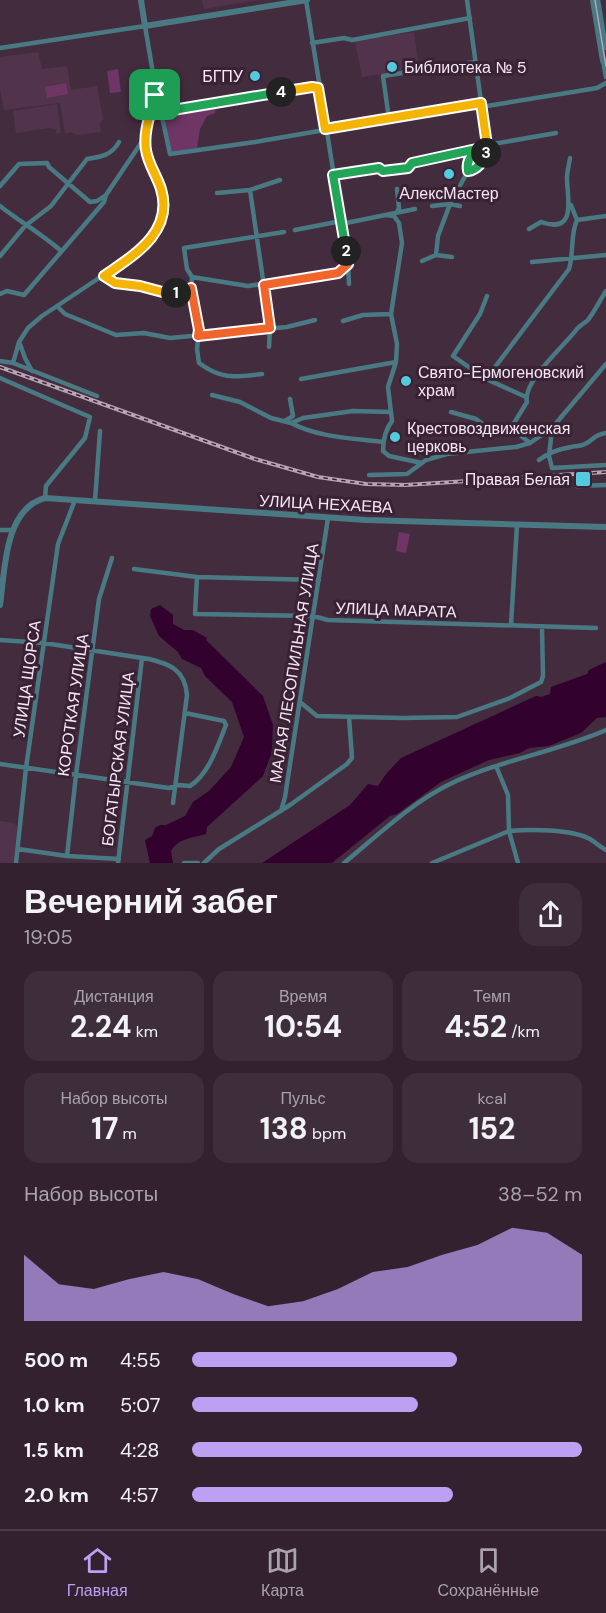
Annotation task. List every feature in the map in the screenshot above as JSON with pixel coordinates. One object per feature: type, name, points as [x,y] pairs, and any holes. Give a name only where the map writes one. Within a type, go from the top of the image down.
[{"type":"street","points":[[15,361],[19,342],[28,328],[148,244],[158,229],[163,199],[146,152],[145,137],[156,91],[141,0]]},
{"type":"street","points":[[0,48],[306,0],[318,88],[348,264],[349,284]]},
{"type":"street","points":[[467,0],[487,145],[482,162],[472,171],[468,171]]},
{"type":"street","points":[[593,0],[606,76]]},
{"type":"street","points":[[598,0],[606,48]]},
{"type":"street","points":[[312,43],[344,38],[352,40],[470,18]]},
{"type":"street","points":[[389,119],[383,76],[475,62]]},
{"type":"street","points":[[155,95],[170,154],[255,142],[481,103],[487,106],[606,84]]},
{"type":"street","points":[[161,112],[312,87],[318,88]]},
{"type":"street","points":[[436,255],[438,236],[450,204],[468,171],[470,156],[487,145],[556,133]]},
{"type":"street","points":[[0,294],[7,291],[24,295],[104,202],[106,195],[145,137]]},
{"type":"street","points":[[0,256],[25,226],[51,206],[87,159],[105,156],[115,149],[119,142]]},
{"type":"street","points":[[333,175],[379,168],[383,171],[408,168],[412,163],[481,148]]},
{"type":"street","points":[[570,159],[567,178],[570,205],[577,220]]},
{"type":"street","points":[[0,186],[19,164],[47,163],[48,167],[90,202],[97,201],[106,195]]},
{"type":"street","points":[[217,193],[250,190],[280,180]]},
{"type":"street","points":[[397,189],[399,208],[397,212]]},
{"type":"street","points":[[250,190],[270,328],[269,347]]},
{"type":"street","points":[[432,206],[450,204],[460,206]]},
{"type":"street","points":[[530,229],[541,222],[550,225],[559,223],[566,218],[570,205]]},
{"type":"street","points":[[0,206],[25,226],[41,234],[61,251]]},
{"type":"street","points":[[295,230],[415,209]]},
{"type":"street","points":[[386,215],[394,216],[399,224],[402,237],[391,314],[397,344],[396,362],[388,387],[392,421],[387,427],[383,451],[389,456],[422,463]]},
{"type":"street","points":[[577,220],[606,216]]},
{"type":"street","points":[[486,379],[569,269],[573,258],[574,226],[577,220]]},
{"type":"street","points":[[262,374],[230,378],[213,374],[199,363],[199,330],[191,288],[192,277],[187,269],[183,248],[284,232]]},
{"type":"street","points":[[422,261],[436,255],[452,257]]},
{"type":"street","points":[[532,262],[606,255]]},
{"type":"street","points":[[192,277],[248,286],[264,285],[338,273],[348,264]]},
{"type":"street","points":[[104,276],[115,283],[140,286],[170,294],[177,293],[185,296],[191,288]]},
{"type":"street","points":[[510,428],[527,402],[526,397],[532,380],[573,336],[578,327],[587,321],[606,291]]},
{"type":"street","points":[[487,296],[480,315],[453,357],[486,379],[526,397]]},
{"type":"street","points":[[57,306],[65,314],[116,335],[144,333],[170,338],[295,326],[315,320]]},
{"type":"street","points":[[344,321],[363,315],[391,314]]},
{"type":"street","points":[[19,342],[32,371]]},
{"type":"street","points":[[0,361],[15,361],[32,371],[97,396]]},
{"type":"street","points":[[301,379],[396,362]]},
{"type":"street","points":[[369,476],[407,474],[426,460],[461,451],[516,447],[530,443],[542,437],[552,428],[606,364]]},
{"type":"street","points":[[0,378],[90,417],[86,438],[46,486],[45,498],[30,505],[12,530],[0,605]]},
{"type":"street","points":[[212,395],[240,402],[271,418],[291,423],[305,430],[325,435],[383,442]]},
{"type":"street","points":[[285,421],[293,416],[290,399]]},
{"type":"street","points":[[291,423],[303,418],[353,411],[390,412]]},
{"type":"street","points":[[451,412],[476,419],[483,424],[510,428],[530,443]]},
{"type":"street","points":[[552,428],[549,452],[552,468],[606,465]]},
{"type":"street","points":[[95,501],[100,431]]},
{"type":"street","points":[[539,460],[549,452],[583,446],[596,435],[606,433]]},
{"type":"street","points":[[577,486],[606,484]]},
{"type":"street","name":"УЛИЦА НЕХАЕВА","points":[[45,498],[328,518],[606,527]]},
{"type":"street","name":"УЛИЦА ЩОРСА","points":[[16,863],[26,768],[58,544],[75,500]]},
{"type":"street","name":"МАЛАЯ ЛЕСОПИЛЬНАЯ УЛИЦА","points":[[281,811],[285,798],[328,518]]},
{"type":"street","points":[[511,625],[517,525]]},
{"type":"street","points":[[0,530],[12,530]]},
{"type":"street","name":"КОРОТКАЯ УЛИЦА","points":[[67,856],[99,599],[112,558]]},
{"type":"street","points":[[134,568],[197,577],[319,580]]},
{"type":"street","name":"УЛИЦА МАРАТА","points":[[197,577],[195,615],[313,616],[328,620],[596,628]]},
{"type":"street","points":[[300,702],[317,716],[457,717],[510,698],[541,682],[543,676],[542,627]]},
{"type":"street","points":[[0,640],[142,658],[164,663],[182,676],[186,682],[185,713],[173,803]]},
{"type":"street","name":"БОГАТЫРСКАЯ УЛИЦА","points":[[119,861],[142,658]]},
{"type":"street","points":[[0,764],[174,788],[193,785],[213,755],[226,725],[224,721],[185,713]]},
{"type":"street","points":[[204,863],[219,849],[281,811],[347,764],[352,758],[349,717]]},
{"type":"street","points":[[344,863],[418,804],[449,784],[606,730]]},
{"type":"street","points":[[496,766],[508,795],[509,831],[518,863]]},
{"type":"street","points":[[432,863],[509,831],[567,832],[589,838],[606,850]]},
{"type":"street","points":[[18,849],[119,861]]},
{"type":"street","points":[[184,863],[198,863]]},
{"type":"shaded area","points":[[202,0],[259,0],[204,9]]},
{"type":"shaded area","points":[[414,32],[419,69],[362,77],[355,41]]},
{"type":"shaded area","points":[[38,52],[42,69],[67,66],[71,90],[97,86],[103,119],[100,123],[101,132],[77,135],[72,132],[65,133],[60,103],[4,110],[0,89],[0,57]]},
{"type":"shaded area","points":[[118,69],[121,92],[110,93],[107,71]]},
{"type":"shaded area","points":[[66,83],[68,94],[47,98],[45,87]]},
{"type":"shaded area","points":[[57,104],[61,133],[56,134],[56,129],[49,128],[16,133],[13,111]]},
{"type":"shaded area","points":[[213,105],[216,107],[215,113],[207,116],[200,129],[197,148],[171,152],[164,114]]},
{"type":"shaded area","points":[[399,532],[410,534],[406,553],[396,551]]},
{"type":"shaded area","points":[[160,605],[173,615],[173,624],[184,630],[193,630],[207,638],[206,640],[263,696],[273,725],[272,752],[263,776],[207,827],[206,834],[178,843],[171,851],[173,863],[150,863],[145,840],[152,836],[155,828],[160,825],[166,825],[185,816],[193,802],[209,791],[231,767],[244,737],[232,702],[205,676],[201,668],[182,659],[178,652],[159,636],[150,616],[151,609]]},
{"type":"shaded area","points":[[606,662],[606,717],[597,718],[581,733],[549,746],[529,748],[520,753],[489,760],[441,782],[397,814],[390,816],[332,863],[262,863],[350,805],[368,784],[378,786],[401,758],[536,696],[550,694],[551,687],[587,674],[589,670]]},
{"type":"shaded area","points":[[0,821],[14,823],[17,827],[14,863],[0,863]]},
{"type":"tram line","points":[[595,0],[606,66]]},
{"type":"railway","points":[[0,367],[255,459],[318,477],[366,484],[406,485],[606,472]]},
{"type":"place","name":"Библиотека № 5","points":[[392,67]]},
{"type":"place","name":"БГПУ","points":[[255,76]]},
{"type":"place","name":"АлексМастер","points":[[449,174]]},
{"type":"place","name":"Свято-Ермогеновский храм","points":[[406,381]]},
{"type":"place","name":"Крестовоздвиженская церковь","points":[[395,437]]},
{"type":"place","name":"Правая Белая","points":[[583,479]]},
{"type":"route","points":[[312,87],[318,88],[325,129],[481,103],[487,145],[485,157],[472,171],[468,171],[468,160],[481,148],[412,163],[408,168],[383,171],[379,168],[333,175],[348,264],[344,269],[338,273],[264,285],[270,328],[198,336],[199,330],[191,288],[185,296],[177,293],[170,294],[140,286],[115,283],[104,276],[148,244],[158,229],[163,199],[146,152],[145,137],[155,95],[161,112],[312,87]]}]
